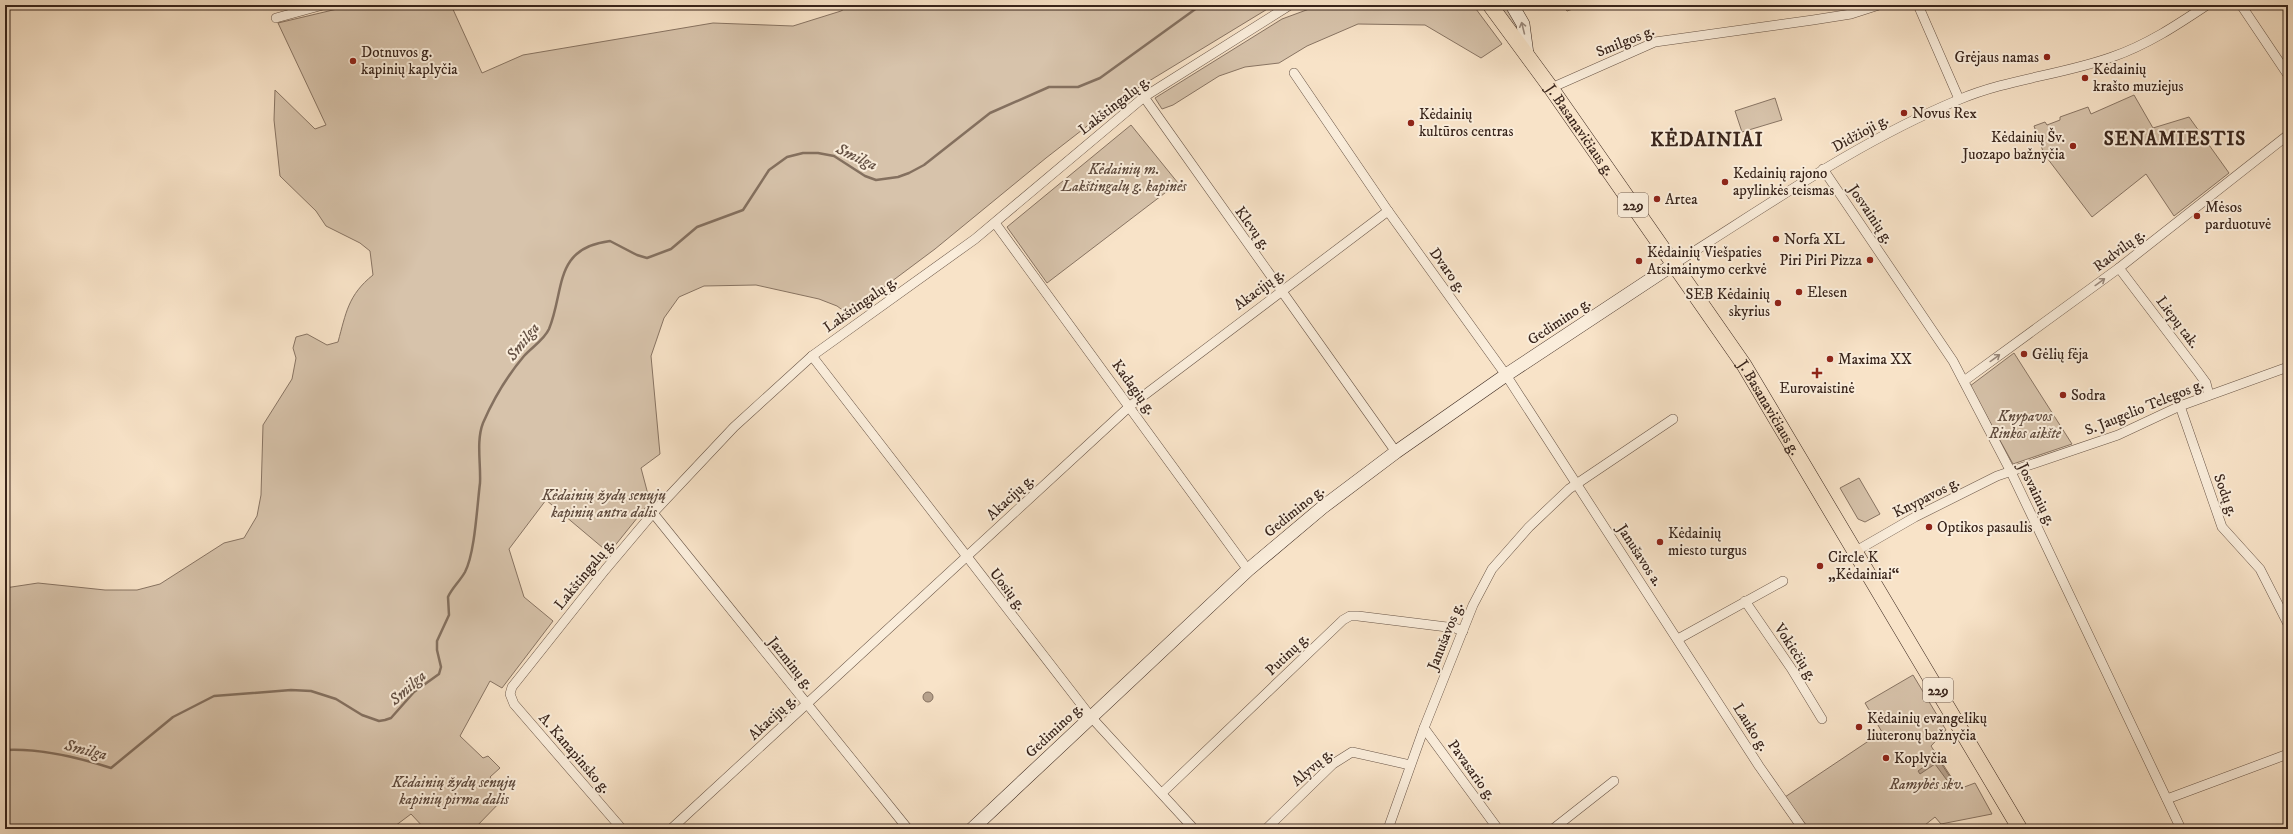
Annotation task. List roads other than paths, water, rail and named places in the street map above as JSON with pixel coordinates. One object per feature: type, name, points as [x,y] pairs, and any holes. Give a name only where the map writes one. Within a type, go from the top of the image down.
[{"type":"main road","name":"J. Basanavičiaus g.","points":[[1490,5],[1551,88],[1744,365],[2020,829]]},
{"type":"main road","points":[[1512,5],[1522,24],[1527,54]]},
{"type":"main road","name":"Gedimino g.","points":[[972,829],[1248,570],[1324,507],[1396,452],[1506,375],[1674,264]]},
{"type":"street","points":[[276,18],[324,5]]},
{"type":"street","name":"Lakštingalų g.","points":[[510,694],[512,687],[570,613],[653,513],[734,426],[812,356],[955,255],[1144,97],[1290,5]]},
{"type":"street","name":"Smilgos g.","points":[[1551,88],[1655,42],[1851,14],[1879,5]]},
{"type":"street","points":[[1918,5],[1959,99]]},
{"type":"street","name":"Didžioji g.","points":[[1674,264],[1823,169],[1890,131],[1959,99],[2112,57],[2165,33],[2207,5]]},
{"type":"street","points":[[2241,5],[2288,75]]},
{"type":"street","name":"Dvaro g.","points":[[1294,73],[1388,211],[1506,375],[1576,484]]},
{"type":"street","name":"Klevų g.","points":[[1144,97],[1396,452]]},
{"type":"street","name":"Radvilų g.","points":[[1964,381],[2119,268],[2288,135]]},
{"type":"street","name":"Josvainių g.","points":[[1823,169],[1953,361],[1964,381],[2011,472],[2181,829]]},
{"type":"street","name":"Akacijų g.","points":[[670,829],[1130,406],[1281,290],[1388,211]]},
{"type":"street","name":"Kadagių g.","points":[[995,223],[1130,406],[1248,570]]},
{"type":"street","name":"Liepų tak.","points":[[2119,268],[2206,383],[2209,396]]},
{"type":"street","name":"Uosių g.","points":[[812,356],[1092,717],[1194,829]]},
{"type":"street","name":"S. Jaugelio Telegos g.","points":[[2011,472],[2118,435],[2180,406],[2288,367]]},
{"type":"street","name":"Sodų g.","points":[[2180,406],[2222,527],[2260,570],[2288,624]]},
{"type":"street","points":[[1576,484],[1673,419]]},
{"type":"street","name":"Knypavos g.","points":[[1856,551],[1915,517],[1997,476],[2011,472]]},
{"type":"street","name":"Janušavos g.","points":[[1388,829],[1424,728],[1480,589],[1492,569],[1529,527],[1576,484]]},
{"type":"street","name":"Janušavos a.","points":[[1576,484],[1678,639]]},
{"type":"street","name":"Jazminų g.","points":[[653,513],[908,829]]},
{"type":"street","points":[[1678,639],[1783,581]]},
{"type":"street","name":"Vokiečių g.","points":[[1745,601],[1791,668],[1822,719]]},
{"type":"street","name":"Putinų g.","points":[[1162,793],[1343,620],[1358,616],[1455,628],[1463,631]]},
{"type":"street","name":"Lauko g.","points":[[1678,639],[1759,766],[1803,829]]},
{"type":"street","name":"A. Kanapinsko g.","points":[[510,694],[514,704],[622,829]]},
{"type":"street","name":"Pavasario g.","points":[[1424,728],[1498,829]]},
{"type":"street","name":"Alyvų g.","points":[[1266,829],[1333,764],[1352,752],[1410,765]]},
{"type":"street","points":[[2167,799],[2288,754]]},
{"type":"street","points":[[1553,829],[1614,781]]},
{"type":"waterway","name":"Smilga","points":[[5,750],[32,750],[59,754],[111,768],[173,717],[214,696],[291,690],[311,691],[336,699],[362,715],[379,721],[391,718],[414,692],[439,674],[441,667],[437,650],[437,641],[449,615],[448,597],[465,572],[473,542],[480,483],[479,453],[483,423],[496,397],[512,371],[524,356],[547,333],[554,314],[564,273],[570,262],[579,252],[592,245],[610,241],[637,255],[647,258],[671,249],[697,227],[743,210],[769,170],[787,157],[803,153],[818,153],[834,156],[865,176],[876,180],[898,177],[909,173],[924,165],[990,113],[1049,87],[1078,87],[1100,78],[1201,5]]},
{"type":"place","name":"Grėjaus namas","points":[[2047,57]]},
{"type":"place","name":"Dotnuvos g. kapinių kaplyčia","points":[[353,61]]},
{"type":"place","name":"Kėdainių krašto muziejus","points":[[2085,78]]},
{"type":"place","name":"Novus Rex","points":[[1904,113]]},
{"type":"place","name":"Kėdainių kultūros centras","points":[[1411,123]]},
{"type":"place","name":"Kėdainių Šv. Juozapo bažnyčia","points":[[2073,146]]},
{"type":"place","name":"Kedainių rajono apylinkės teismas","points":[[1725,182]]},
{"type":"place","name":"Artea","points":[[1657,199]]},
{"type":"place","name":"Mėsos parduotuvė","points":[[2197,216]]},
{"type":"place","name":"Norfa XL","points":[[1776,239]]},
{"type":"place","name":"Piri Piri Pizza","points":[[1870,260]]},
{"type":"place","name":"Kėdainių Viešpaties Atsimainymo cerkvė","points":[[1639,261]]},
{"type":"place","name":"Elesen","points":[[1799,292]]},
{"type":"place","name":"SEB Kėdainių skyrius","points":[[1778,303]]},
{"type":"place","name":"Gėlių fėja","points":[[2024,354]]},
{"type":"place","name":"Maxima XX","points":[[1830,359]]},
{"type":"place","name":"Eurovaistinė","points":[[1817,373]]},
{"type":"place","name":"Sodra","points":[[2063,395]]},
{"type":"place","name":"Optikos pasaulis","points":[[1929,527]]},
{"type":"place","name":"Kėdainių miesto turgus","points":[[1660,542]]},
{"type":"place","name":"Circle K „Kėdainiai“","points":[[1820,566]]},
{"type":"place","name":"Kėdainių evangelikų liuteronų bažnyčia","points":[[1859,727]]},
{"type":"place","name":"Koplyčia","points":[[1886,758]]},
{"type":"district","name":"SENAMIESTIS","points":[[2175,138]]},
{"type":"district","name":"KĖDAINIAI","points":[[1707,139]]},
{"type":"park label","name":"Kėdainių m. Lakštingalų g. kapinės","points":[[1124,178]]},
{"type":"park label","name":"Knypavos Rinkos aikštė","points":[[2025,424]]},
{"type":"park label","name":"Kėdainių žydų senųjų kapinių antra dalis","points":[[604,504]]},
{"type":"park label","name":"Ramybės skv.","points":[[1927,784]]},
{"type":"park label","name":"Kėdainių žydų senųjų kapinių pirma dalis","points":[[454,790]]}]
